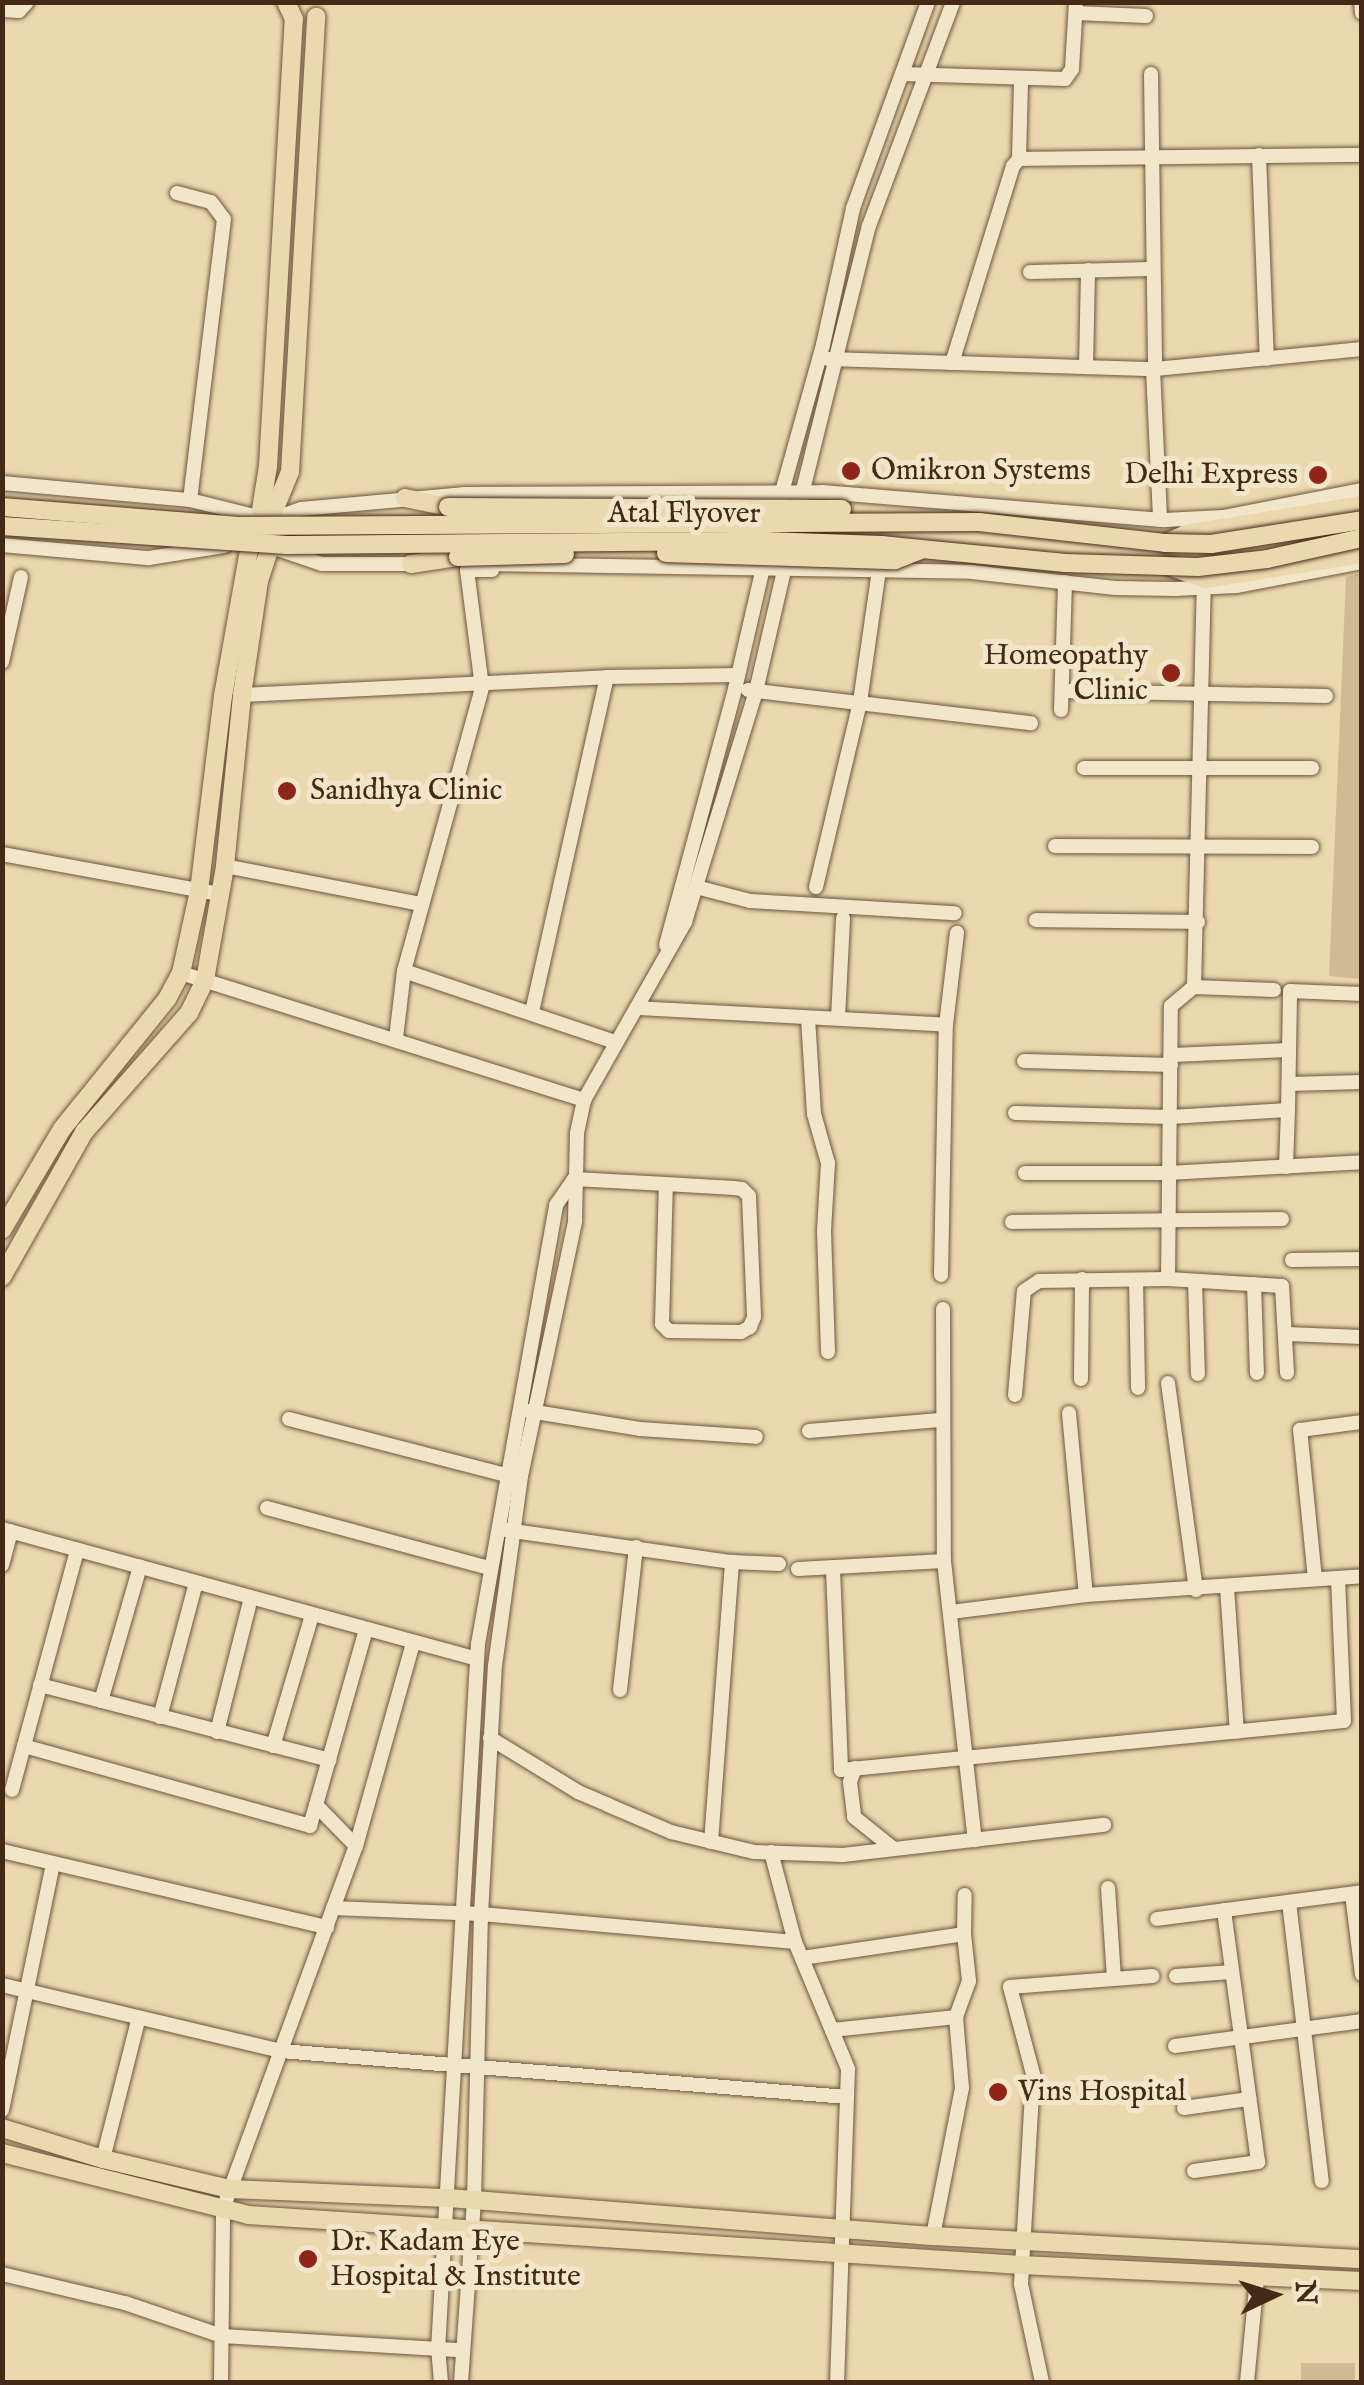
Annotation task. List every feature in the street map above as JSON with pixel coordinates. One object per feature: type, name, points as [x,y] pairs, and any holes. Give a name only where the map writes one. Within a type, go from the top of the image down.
[{"type":"main road","points":[[288,8],[305,22],[318,10]]},
{"type":"main road","points":[[2,1277],[84,1132],[189,1013],[206,980],[225,866],[242,695],[259,581],[271,548],[283,536],[266,514],[288,8]]},
{"type":"main road","points":[[2,1230],[62,1129],[167,999],[181,973],[199,891],[223,696],[249,544],[244,526],[266,514],[290,472],[318,10]]},
{"type":"main road","points":[[405,498],[448,507],[814,508],[900,512],[915,520]]},
{"type":"main road","points":[[1165,543],[1186,534],[1362,505]]},
{"type":"main road","name":"Atal Flyover","points":[[2,507],[236,526],[915,520],[979,522],[1165,543],[1211,544],[1362,520]]},
{"type":"main road","name":"Atal Flyover","points":[[2,526],[287,545],[765,540],[1170,567],[1266,558],[1362,538]]},
{"type":"main road","points":[[249,544],[271,548]]},
{"type":"main road","points":[[411,564],[458,557],[661,552],[895,560],[924,549]]},
{"type":"main road","points":[[1170,567],[1205,579],[1362,554]]},
{"type":"main road","points":[[2,2128],[103,2159],[230,2189],[448,2198],[934,2236],[1362,2259]]},
{"type":"main road","points":[[2,2154],[248,2215],[1021,2265],[1362,2281]]},
{"type":"street","points":[[2,10],[19,11],[27,2]]},
{"type":"street","points":[[461,2382],[474,2200],[475,2070],[490,1738],[512,1531],[574,1221],[574,1179],[584,1100],[683,927],[696,886],[756,691],[803,492],[853,208],[928,2]]},
{"type":"street","points":[[661,962],[737,682],[782,492],[873,215],[952,2]]},
{"type":"street","points":[[1361,2],[1362,12]]},
{"type":"street","points":[[902,74],[1058,82],[1070,74],[1076,8],[1146,16]]},
{"type":"street","points":[[1151,74],[1160,520]]},
{"type":"street","points":[[1019,159],[1021,80]]},
{"type":"street","points":[[1259,155],[1266,359]]},
{"type":"street","points":[[952,363],[1012,166],[1019,159],[1362,155]]},
{"type":"street","points":[[177,193],[212,202],[224,219],[190,500]]},
{"type":"street","points":[[1030,272],[1153,268]]},
{"type":"street","points":[[1086,367],[1088,270]]},
{"type":"street","points":[[827,359],[1154,369],[1362,349]]},
{"type":"street","points":[[2,483],[190,500],[266,514],[405,498],[803,492],[1160,520],[1223,517],[1362,490]]},
{"type":"street","points":[[2,546],[149,558],[249,544]]},
{"type":"street","points":[[271,548],[322,564],[763,568]]},
{"type":"street","points":[[396,1038],[404,971],[482,686],[468,570],[785,567],[1114,588],[1204,587],[1362,562]]},
{"type":"street","points":[[816,887],[860,702],[879,570]]},
{"type":"street","points":[[2,662],[8,617],[21,576]]},
{"type":"street","points":[[1061,710],[1065,582]]},
{"type":"street","points":[[1194,987],[1204,587]]},
{"type":"street","points":[[242,695],[607,677],[737,682],[756,691],[1031,723]]},
{"type":"street","points":[[532,1012],[607,677]]},
{"type":"street","points":[[1062,691],[1326,696]]},
{"type":"street","points":[[1084,768],[1312,768]]},
{"type":"street","points":[[1055,846],[1312,847]]},
{"type":"street","points":[[2,854],[220,894]]},
{"type":"street","points":[[225,866],[421,904]]},
{"type":"street","points":[[696,886],[750,901],[955,913]]},
{"type":"street","points":[[838,1018],[842,918]]},
{"type":"street","points":[[1036,920],[1198,922]]},
{"type":"street","points":[[941,1275],[946,1026],[957,933]]},
{"type":"street","points":[[404,971],[615,1042]]},
{"type":"street","points":[[181,973],[584,1100]]},
{"type":"street","points":[[1168,1279],[1171,1006],[1194,987],[1274,990]]},
{"type":"street","points":[[1286,1167],[1290,991],[1362,994]]},
{"type":"street","points":[[637,1008],[946,1026]]},
{"type":"street","points":[[808,1018],[814,1114],[828,1163],[824,1231],[828,1352]]},
{"type":"street","points":[[1024,1062],[1171,1060],[1289,1050]]},
{"type":"street","points":[[1289,1084],[1362,1082]]},
{"type":"street","points":[[1015,1113],[1170,1118],[1288,1110]]},
{"type":"street","points":[[1024,1173],[1168,1173],[1362,1162]]},
{"type":"street","points":[[574,1179],[666,1184],[734,1188],[749,1196],[754,1318],[750,1328],[740,1332],[669,1331],[662,1324],[666,1184]]},
{"type":"street","points":[[441,2382],[438,2350],[457,2068],[477,1659],[505,1476],[556,1205],[574,1179]]},
{"type":"street","points":[[1012,1222],[1282,1219]]},
{"type":"street","points":[[1292,1260],[1362,1259]]},
{"type":"street","points":[[1081,1380],[1082,1279]]},
{"type":"street","points":[[1015,1395],[1024,1292],[1033,1282],[1168,1279],[1284,1288],[1287,1373]]},
{"type":"street","points":[[1136,1280],[1138,1388]]},
{"type":"street","points":[[1195,1280],[1198,1374]]},
{"type":"street","points":[[1254,1284],[1257,1374]]},
{"type":"street","points":[[943,1309],[940,1420],[944,1561],[976,1840]]},
{"type":"street","points":[[1287,1334],[1362,1338]]},
{"type":"street","points":[[1168,1382],[1196,1590]]},
{"type":"street","points":[[517,1409],[640,1429],[756,1437]]},
{"type":"street","points":[[1069,1413],[1086,1595]]},
{"type":"street","points":[[290,1419],[505,1476]]},
{"type":"street","points":[[808,1431],[940,1420]]},
{"type":"street","points":[[1315,1579],[1300,1430],[1362,1422]]},
{"type":"street","points":[[267,1508],[490,1568]]},
{"type":"street","points":[[496,1529],[732,1562],[779,1564]]},
{"type":"street","points":[[2,1564],[7,1530],[477,1659]]},
{"type":"street","points":[[620,1690],[636,1547]]},
{"type":"street","points":[[12,1790],[76,1550]]},
{"type":"street","points":[[798,1570],[944,1561]]},
{"type":"street","points":[[711,1842],[732,1562]]},
{"type":"street","points":[[101,1701],[140,1567]]},
{"type":"street","points":[[832,1569],[841,1770],[1344,1721],[1338,1578]]},
{"type":"street","points":[[951,1612],[1086,1595],[1362,1576]]},
{"type":"street","points":[[160,1716],[196,1583]]},
{"type":"street","points":[[1226,1587],[1237,1732]]},
{"type":"street","points":[[217,1732],[250,1598]]},
{"type":"street","points":[[273,1746],[312,1615]]},
{"type":"street","points":[[24,1746],[310,1826],[366,1630]]},
{"type":"street","points":[[220,2382],[223,2209],[356,1846],[413,1643]]},
{"type":"street","points":[[40,1686],[329,1760]]},
{"type":"street","points":[[490,1738],[578,1792],[671,1832],[771,1852],[843,1855],[1104,1825]]},
{"type":"street","points":[[855,1768],[850,1806],[854,1817],[894,1849]]},
{"type":"street","points":[[316,1805],[356,1846]]},
{"type":"street","points":[[2,1851],[327,1927]]},
{"type":"street","points":[[771,1852],[795,1942],[848,2069],[838,2253],[837,2382]]},
{"type":"street","points":[[2,2110],[53,1863]]},
{"type":"street","points":[[1108,1888],[1114,1979]]},
{"type":"street","points":[[1157,1919],[1357,1893],[1362,1974]]},
{"type":"street","points":[[934,2236],[962,2088],[956,2017],[969,1981],[964,1934],[966,1895]]},
{"type":"street","points":[[1289,1902],[1322,2182]]},
{"type":"street","points":[[334,1908],[481,1914],[795,1942]]},
{"type":"street","points":[[1194,2171],[1258,2162],[1224,1910]]},
{"type":"street","points":[[802,1958],[964,1934]]},
{"type":"street","points":[[1176,1976],[1232,1972]]},
{"type":"street","points":[[1042,2382],[1021,2265],[1033,2074],[1010,1987],[1153,1976]]},
{"type":"street","points":[[2,1985],[281,2050],[475,2070],[847,2097]]},
{"type":"street","points":[[103,2159],[139,2017]]},
{"type":"street","points":[[832,2030],[956,2017]]},
{"type":"street","points":[[1175,2046],[1362,2021]]},
{"type":"street","points":[[1184,2108],[1249,2099]]},
{"type":"street","points":[[2,2274],[125,2304],[222,2336],[461,2350]]},
{"type":"street","points":[[1248,2382],[1257,2278]]},
{"type":"shaded area","points":[[1362,573],[1361,979],[1329,976],[1346,577]]},
{"type":"shaded area","points":[[1301,2363],[1355,2363],[1355,2382],[1301,2382]]},
{"type":"place","name":"Omikron Systems","points":[[851,471]]},
{"type":"place","name":"Delhi Express","points":[[1318,475]]},
{"type":"place","name":"Homeopathy Clinic","points":[[1171,673]]},
{"type":"place","name":"Sanidhya Clinic","points":[[287,791]]},
{"type":"place","name":"Vins Hospital","points":[[998,2092]]},
{"type":"place","name":"Dr. Kadam Eye Hospital & Institute","points":[[308,2259]]}]
